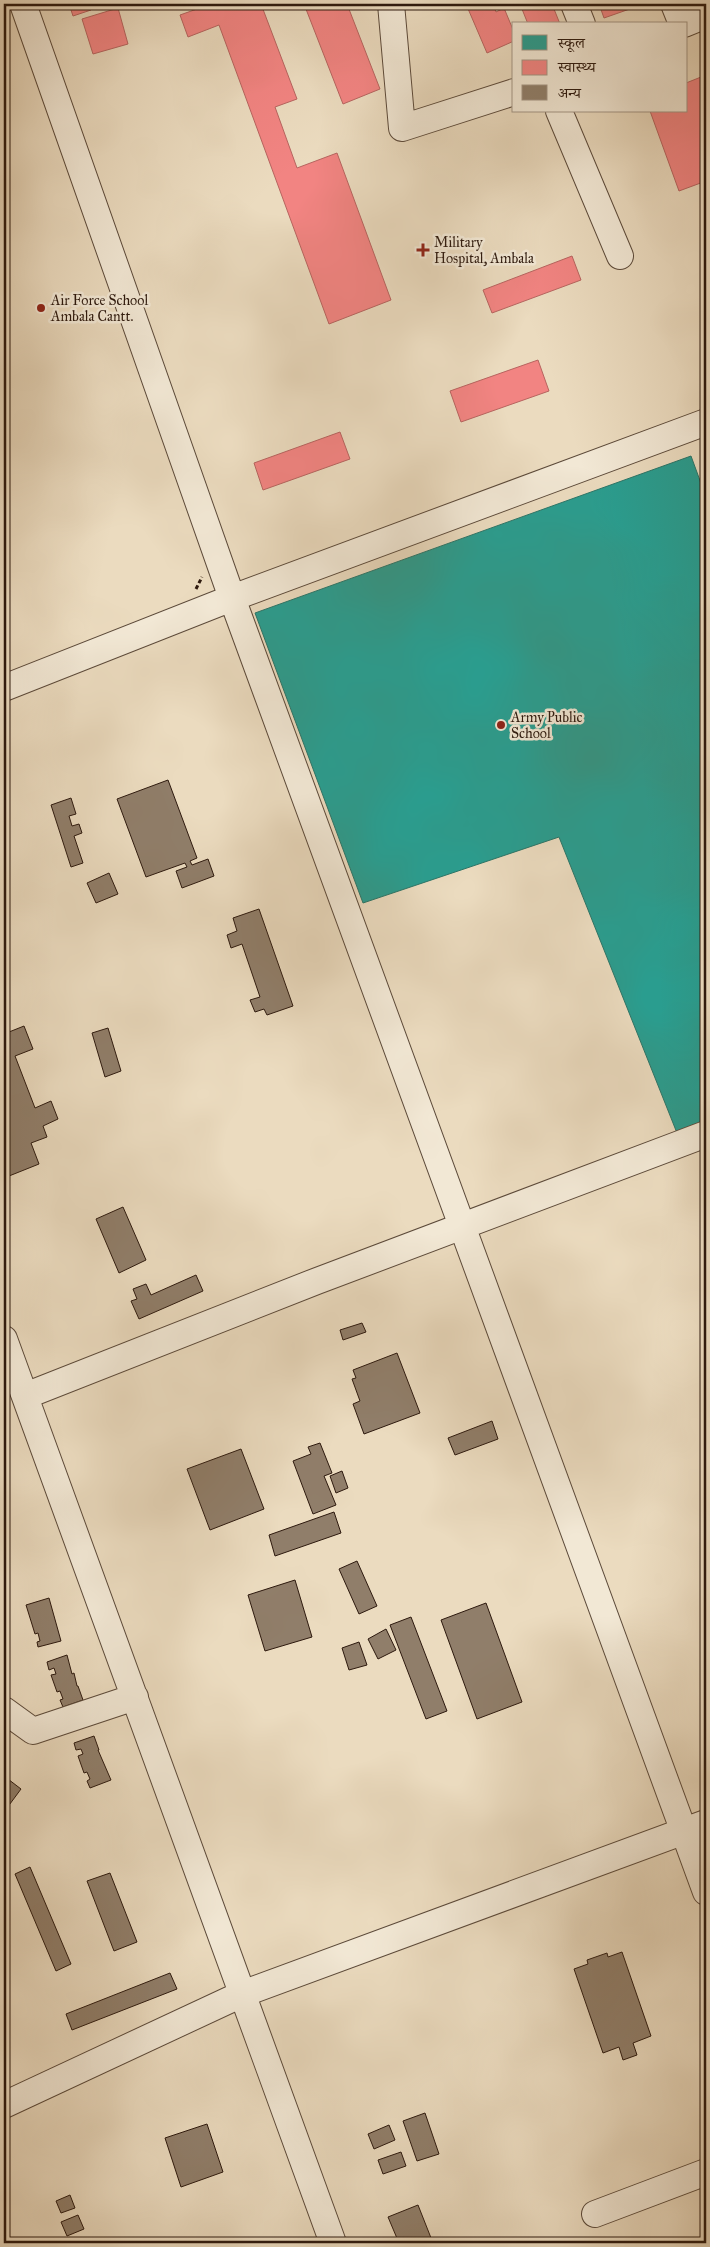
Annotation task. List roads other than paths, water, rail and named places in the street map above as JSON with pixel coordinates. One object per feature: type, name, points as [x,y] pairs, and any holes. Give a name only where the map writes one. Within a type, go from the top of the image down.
[{"type":"street","points":[[24,4],[232,598],[462,1227],[695,1827],[706,1892]]},
{"type":"street","points":[[391,4],[402,128],[512,93]]},
{"type":"street","points":[[574,4],[581,22]]},
{"type":"street","points":[[674,4],[682,22]]},
{"type":"street","points":[[688,22],[706,16]]},
{"type":"street","points":[[559,112],[620,256]]},
{"type":"street","points":[[4,688],[232,598],[706,422]]},
{"type":"street","points":[[25,1396],[318,1281],[706,1134]]},
{"type":"street","points":[[4,1339],[333,2243]]},
{"type":"street","points":[[4,1710],[33,1730],[135,1697]]},
{"type":"street","points":[[4,2106],[242,1994],[695,1827]]},
{"type":"street","points":[[595,2214],[706,2172]]},
{"type":"place","name":"Military Hospital, Ambala","points":[[423,250]]},
{"type":"place","name":"Air Force School Ambala Cantt.","points":[[41,308]]},
{"type":"place","name":"Army Public School","points":[[501,725]]}]
